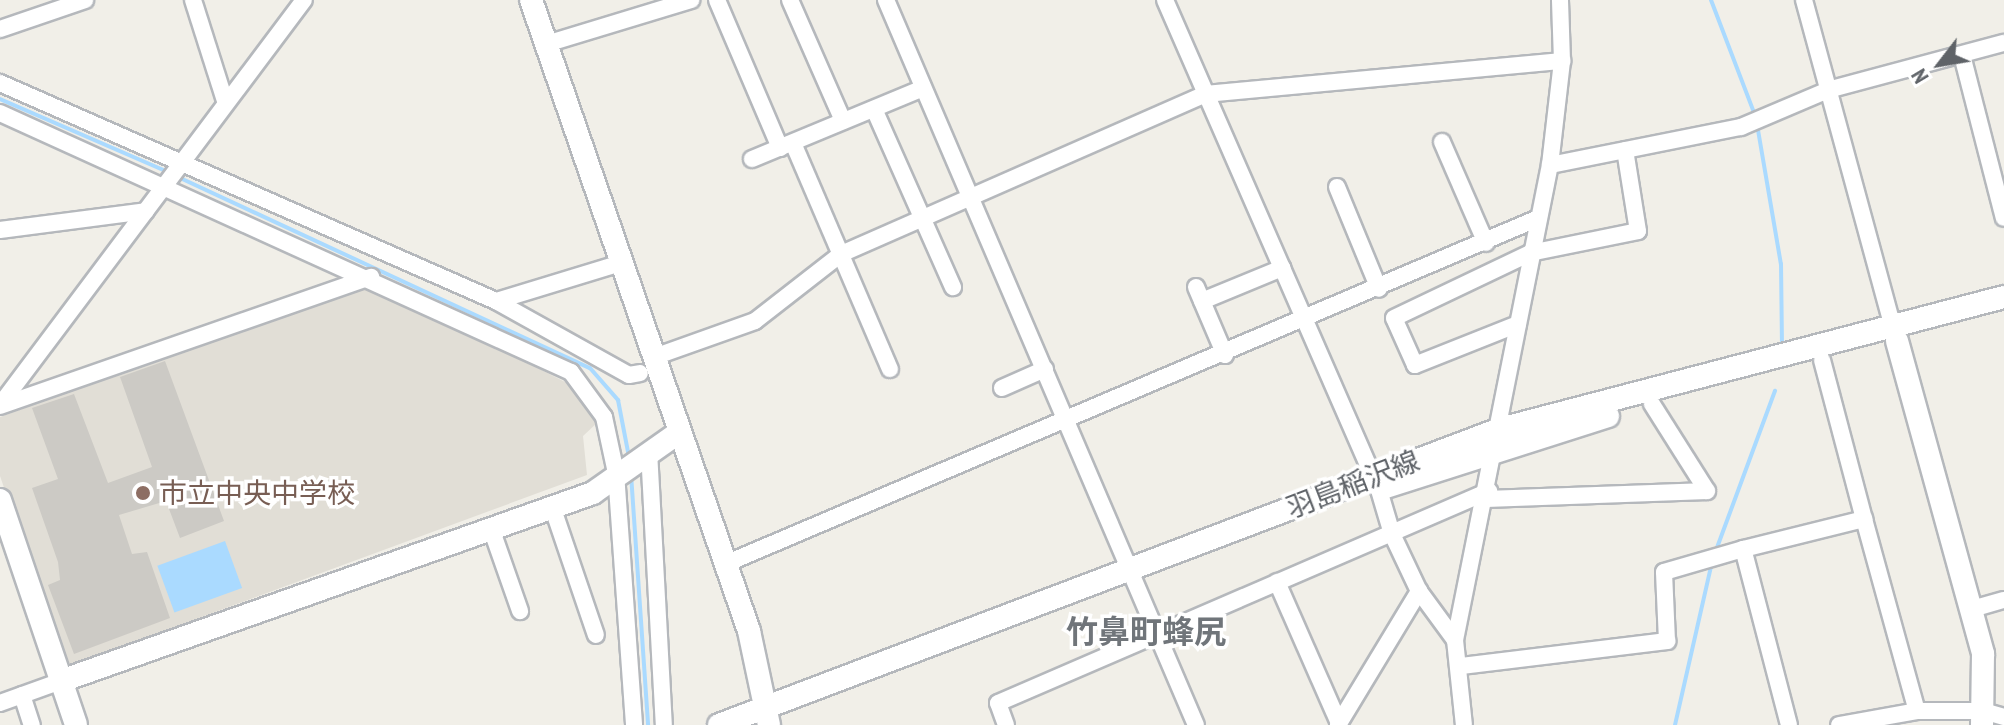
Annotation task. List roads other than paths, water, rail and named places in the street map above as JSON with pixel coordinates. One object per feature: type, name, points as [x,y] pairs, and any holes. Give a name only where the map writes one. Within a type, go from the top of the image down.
[{"type":"street","points":[[0,29],[85,0]]},
{"type":"street","points":[[193,0],[225,101]]},
{"type":"street","points":[[0,406],[225,101],[304,0]]},
{"type":"street","points":[[531,0],[621,263],[647,365],[678,433],[749,631],[766,720]]},
{"type":"street","points":[[546,44],[691,0]]},
{"type":"street","points":[[717,0],[841,254],[890,369]]},
{"type":"street","points":[[790,0],[843,121]]},
{"type":"street","points":[[886,0],[1135,576],[1196,725]]},
{"type":"street","points":[[1165,0],[1376,483],[1392,534],[1419,591],[1455,640],[1461,666],[1464,725]]},
{"type":"street","points":[[1455,640],[1488,495],[1536,219],[1550,165],[1562,61],[1560,0]]},
{"type":"street","points":[[1804,0],[1972,609],[1983,654],[1990,718],[1917,711],[1839,725]]},
{"type":"street","points":[[1550,165],[1741,127],[1828,90],[2004,43]]},
{"type":"street","points":[[1962,55],[2004,218]]},
{"type":"street","points":[[0,113],[171,174],[496,301],[629,375],[755,321],[841,254],[1205,94],[1562,61]]},
{"type":"street","points":[[0,83],[371,277],[571,372],[604,417],[631,463],[664,725]]},
{"type":"street","points":[[752,159],[923,88]]},
{"type":"street","points":[[874,109],[953,287]]},
{"type":"street","points":[[1442,142],[1486,243]]},
{"type":"street","points":[[1518,324],[1415,365],[1394,318],[1530,253],[1638,231],[1625,150]]},
{"type":"street","points":[[1337,187],[1379,289]]},
{"type":"street","points":[[0,230],[146,211]]},
{"type":"street","points":[[725,564],[1305,321],[1536,219]]},
{"type":"street","points":[[496,301],[621,263]]},
{"type":"street","points":[[1225,355],[1199,294],[1282,268]]},
{"type":"street","points":[[0,406],[371,277]]},
{"type":"street","name":"羽島稲沢線","points":[[1499,439],[1822,360],[2004,297]]},
{"type":"street","name":"羽島稲沢線","points":[[719,725],[766,720],[1376,483],[1499,439],[1895,334],[2004,312]]},
{"type":"street","points":[[1822,360],[1917,711]]},
{"type":"street","points":[[1002,388],[1045,369]]},
{"type":"street","points":[[1006,725],[998,703],[1488,495],[1707,491],[1652,404]]},
{"type":"street","points":[[0,703],[553,509],[593,493],[631,463],[678,433]]},
{"type":"street","points":[[631,463],[634,725]]},
{"type":"street","points":[[0,500],[6,537],[76,725]]},
{"type":"street","points":[[553,509],[596,635]]},
{"type":"street","points":[[1461,666],[1667,641],[1664,572],[1704,558],[1864,519]]},
{"type":"street","points":[[492,531],[520,611]]},
{"type":"street","points":[[1743,549],[1789,725]]},
{"type":"street","points":[[1277,582],[1339,724]]},
{"type":"street","points":[[1339,724],[1419,591]]},
{"type":"street","points":[[1972,609],[2004,600]]},
{"type":"street","points":[[22,695],[32,725]]},
{"type":"water","points":[[225,541],[242,588],[174,613],[157,566]]},
{"type":"waterway","points":[[1711,0],[1755,115]]},
{"type":"waterway","points":[[0,99],[170,173]]},
{"type":"waterway","points":[[1758,130],[1781,264],[1782,341]]},
{"type":"waterway","points":[[178,177],[590,368],[618,400],[629,457]]},
{"type":"waterway","points":[[1715,553],[1775,391]]},
{"type":"waterway","points":[[631,474],[648,725]]},
{"type":"waterway","points":[[1675,725],[1712,562]]},
{"type":"place","name":"市立中央中学校","points":[[143,493]]},
{"type":"district","name":"竹鼻町蜂尻","points":[[1146,631]]}]
